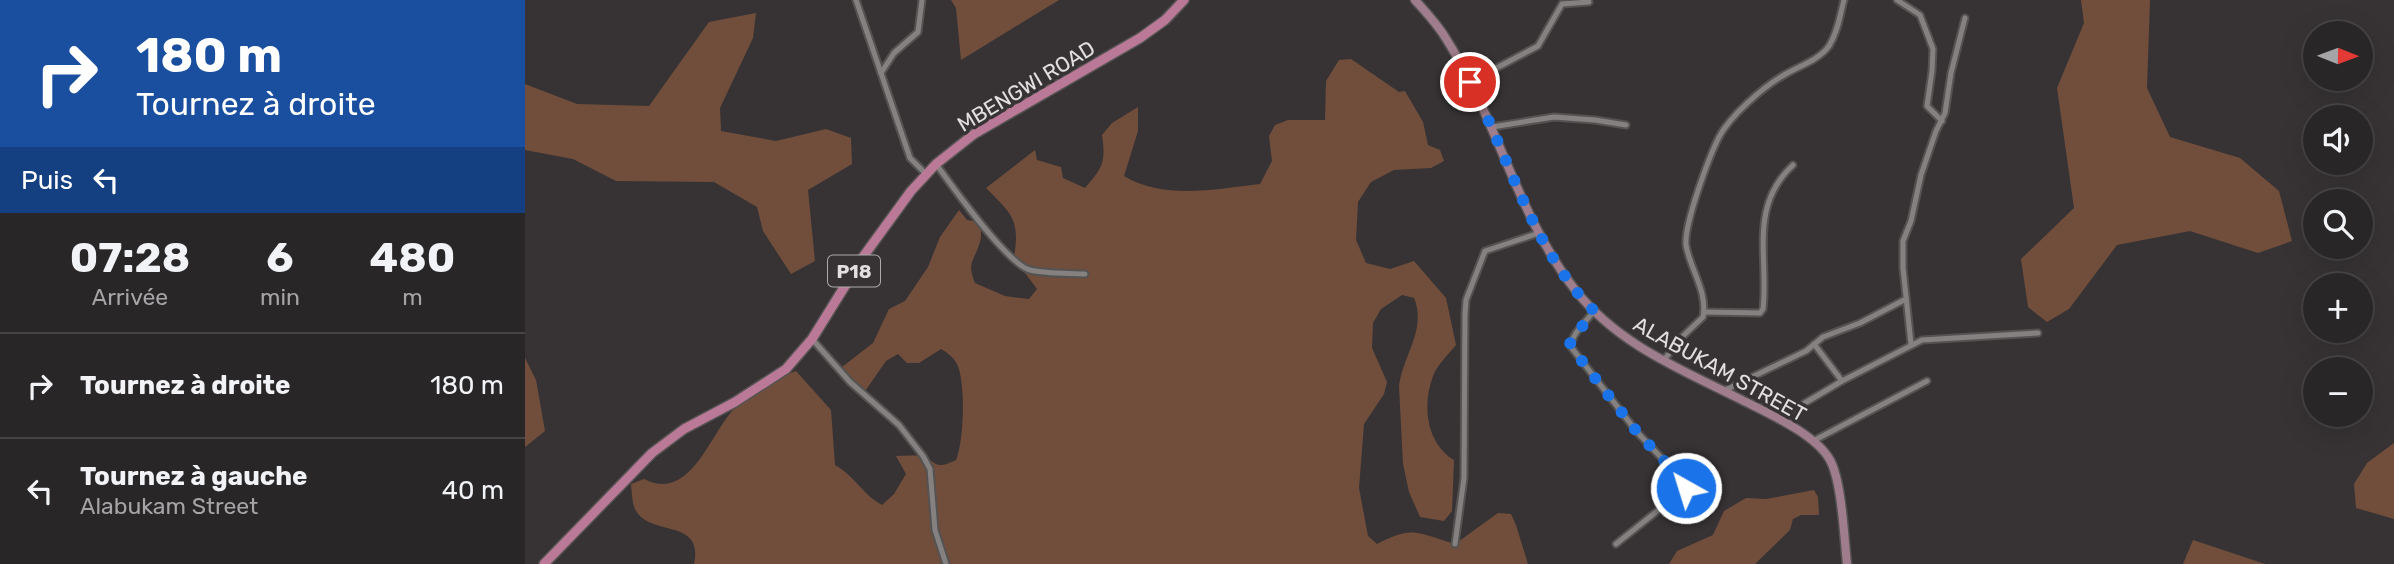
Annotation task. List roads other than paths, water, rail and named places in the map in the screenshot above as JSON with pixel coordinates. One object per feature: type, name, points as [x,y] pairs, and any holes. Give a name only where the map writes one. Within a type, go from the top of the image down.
[{"type":"main road","name":"MBENGWI ROAD","points":[[544,564],[652,453],[684,429],[735,402],[786,369],[812,339],[863,257],[911,191],[936,164],[974,134],[1140,38],[1165,20],[1184,0]]},
{"type":"street","points":[[856,0],[910,158],[927,174]]},
{"type":"street","points":[[881,72],[894,53],[918,32],[922,0]]},
{"type":"street","name":"ALABUKAM STREET","points":[[1415,0],[1445,37],[1470,82],[1539,233],[1559,267],[1594,311],[1625,338],[1778,419],[1823,450],[1831,462],[1837,483],[1847,564]]},
{"type":"street","points":[[1664,360],[1681,338],[1703,317],[1700,289],[1686,240],[1697,195],[1720,136],[1753,97],[1781,76],[1828,48],[1836,31],[1844,0]]},
{"type":"street","points":[[1897,0],[1920,15],[1933,48],[1933,71],[1927,106],[1942,121]]},
{"type":"street","points":[[1470,82],[1538,46],[1562,4],[1589,2]]},
{"type":"street","points":[[1911,344],[1903,242],[1911,221],[1921,176],[1949,97],[1951,73],[1965,18]]},
{"type":"street","points":[[1492,127],[1554,117],[1626,125]]},
{"type":"street","points":[[936,164],[986,229],[1024,268],[1084,274]]},
{"type":"street","points":[[1704,312],[1760,313],[1763,309],[1762,245],[1766,217],[1781,177],[1793,165]]},
{"type":"street","points":[[1455,544],[1464,478],[1466,300],[1485,251],[1539,233]]},
{"type":"street","points":[[1723,391],[1806,351],[1823,337],[1860,323],[1906,299]]},
{"type":"street","points":[[1594,311],[1570,342],[1571,347],[1637,432],[1686,484],[1686,488],[1616,544]]},
{"type":"street","points":[[1778,419],[1911,344],[1936,337],[2038,332]]},
{"type":"street","points":[[812,339],[839,370],[899,425],[923,456],[930,469],[935,530],[946,564]]},
{"type":"street","points":[[1814,344],[1842,381]]},
{"type":"street","points":[[1813,441],[1927,382]]}]
